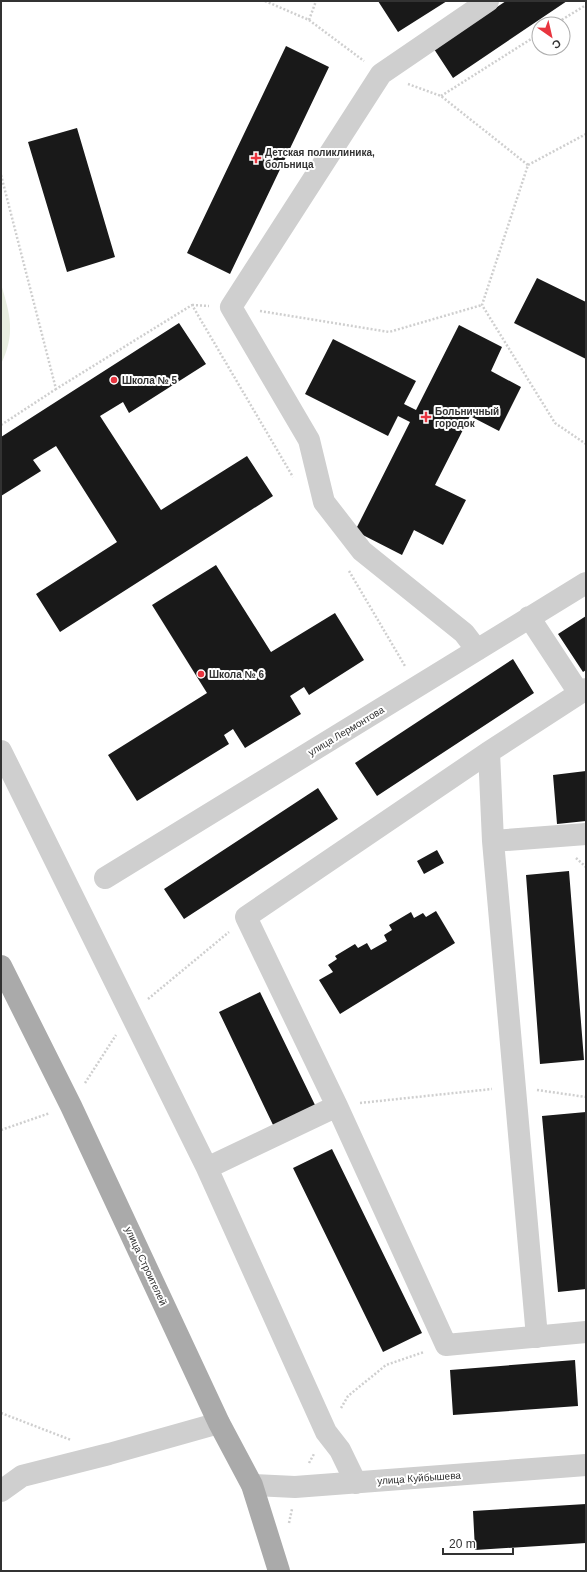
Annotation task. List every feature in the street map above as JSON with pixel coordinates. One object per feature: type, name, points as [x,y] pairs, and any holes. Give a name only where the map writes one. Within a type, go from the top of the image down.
[{"type":"main road","name":"улица Строителей","points":[[1,966],[71,1106],[219,1423],[252,1486],[279,1571]]},
{"type":"street","points":[[477,650],[464,633],[362,551],[324,502],[309,440],[231,307],[381,74],[488,1]]},
{"type":"street","name":"улица Лермонтова","points":[[105,878],[586,583]]},
{"type":"street","points":[[529,617],[582,691],[489,752],[246,917],[338,1106],[446,1344],[586,1332]]},
{"type":"street","points":[[1,751],[207,1168],[326,1432],[340,1450],[356,1483]]},
{"type":"street","points":[[489,752],[493,841],[537,1337]]},
{"type":"street","points":[[493,841],[586,834]]},
{"type":"street","points":[[207,1168],[338,1106]]},
{"type":"street","points":[[1,1491],[22,1476],[109,1454],[219,1423]]},
{"type":"street","name":"улица Куйбышева","points":[[252,1486],[295,1487],[586,1465]]},
{"type":"path","points":[[265,1],[309,20],[381,74],[441,96],[528,165]]},
{"type":"path","points":[[309,20],[316,1]]},
{"type":"path","points":[[568,16],[586,5]]},
{"type":"path","points":[[441,96],[531,39]]},
{"type":"path","points":[[586,134],[528,165],[482,305],[555,423],[586,444]]},
{"type":"path","points":[[1,175],[56,390]]},
{"type":"path","points":[[192,305],[296,482]]},
{"type":"path","points":[[1,425],[192,305],[231,307],[389,332],[482,305]]},
{"type":"path","points":[[345,564],[417,687]]},
{"type":"path","points":[[130,1013],[246,917]]},
{"type":"path","points":[[338,1106],[515,1086],[586,1097]]},
{"type":"path","points":[[1,1413],[73,1440]]},
{"type":"shaded area","points":[[1,284],[9,315],[10,333],[9,343],[1,364],[2,323]]},
{"type":"building","points":[[378,1],[447,1],[398,32]]},
{"type":"building","points":[[506,1],[567,1],[545,16],[531,16],[531,25],[453,78],[434,49]]},
{"type":"building","points":[[286,46],[329,67],[230,274],[187,253]]},
{"type":"building","points":[[77,128],[115,257],[67,272],[28,142]]},
{"type":"building","points":[[537,278],[586,302],[586,359],[514,323]]},
{"type":"building","points":[[179,323],[206,364],[129,413],[123,402],[100,416],[161,510],[247,456],[273,496],[60,632],[36,594],[117,542],[56,446],[33,460],[41,471],[1,496],[1,437]]},
{"type":"building","points":[[459,325],[502,347],[491,371],[521,387],[499,431],[470,416],[435,485],[466,500],[443,545],[414,530],[402,555],[355,531],[410,422],[398,416],[388,436],[305,394],[333,339],[416,381],[404,404],[416,410]]},
{"type":"building","points":[[216,565],[271,652],[335,613],[364,660],[309,695],[304,687],[290,696],[301,714],[245,748],[233,729],[224,735],[229,744],[137,801],[108,755],[207,693],[152,605]]},
{"type":"building","points":[[586,616],[586,670],[583,672],[558,634]]},
{"type":"building","points":[[513,659],[534,693],[377,796],[355,763]]},
{"type":"building","points":[[586,771],[586,821],[557,824],[553,775]]},
{"type":"building","points":[[318,788],[338,819],[184,919],[164,889]]},
{"type":"building","points":[[437,850],[444,863],[424,874],[417,861]]},
{"type":"building","points":[[569,871],[584,1060],[540,1064],[526,875]]},
{"type":"building","points":[[436,911],[455,943],[340,1014],[319,980],[333,972],[328,965],[337,959],[335,956],[355,944],[358,948],[367,943],[371,950],[387,941],[384,935],[392,930],[389,925],[411,912],[414,918],[423,913],[426,917]]},
{"type":"building","points":[[260,992],[316,1107],[274,1127],[219,1012]]},
{"type":"building","points":[[586,1112],[586,1289],[558,1292],[542,1116]]},
{"type":"building","points":[[332,1149],[422,1333],[383,1352],[293,1168]]},
{"type":"building","points":[[575,1360],[578,1406],[453,1415],[450,1370]]},
{"type":"building","points":[[586,1504],[586,1543],[475,1550],[473,1511]]},
{"type":"place","name":"Детская поликлиника, больница","points":[[256,158]]},
{"type":"place","name":"Школа № 5","points":[[114,380]]},
{"type":"place","name":"Больничный городок","points":[[426,417]]},
{"type":"place","name":"Школа № 6","points":[[201,674]]}]
